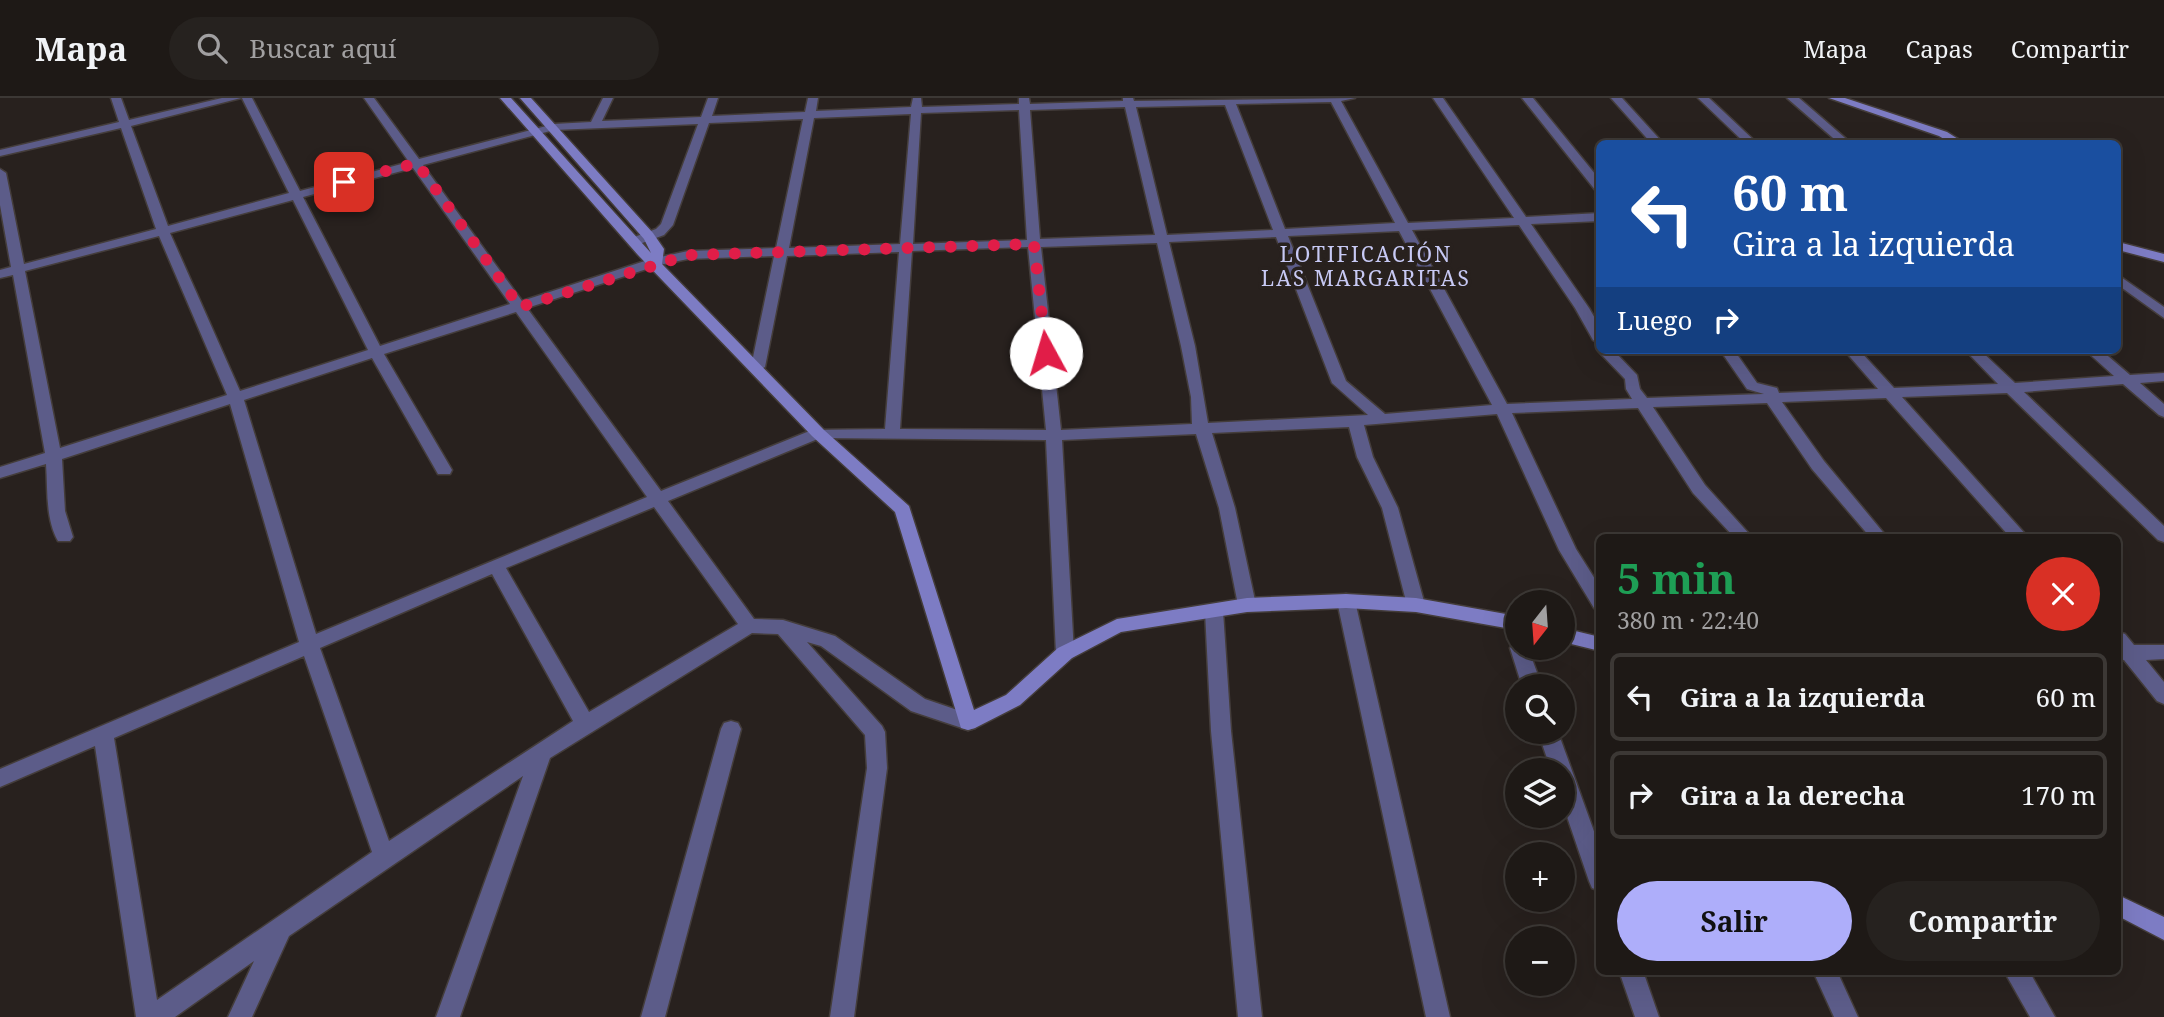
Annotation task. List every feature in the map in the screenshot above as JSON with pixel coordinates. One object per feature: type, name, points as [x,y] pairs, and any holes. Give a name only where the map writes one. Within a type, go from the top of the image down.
[{"type":"street","points":[[116,98],[163,230],[236,400],[310,646],[384,856]]},
{"type":"street","points":[[0,153],[236,98]]},
{"type":"street","points":[[247,98],[377,354],[444,470]]},
{"type":"street","points":[[369,98],[749,626]]},
{"type":"street","points":[[505,98],[634,242],[818,433],[903,510],[968,722]]},
{"type":"street","points":[[525,98],[554,127],[649,236],[658,249],[656,262]]},
{"type":"street","points":[[596,123],[608,98]]},
{"type":"street","points":[[634,242],[667,225],[713,98]]},
{"type":"street","points":[[758,368],[813,98]]},
{"type":"street","points":[[1334,98],[1502,409],[1568,551],[1596,596]]},
{"type":"street","points":[[0,274],[554,127],[596,123],[808,116],[917,104],[1350,98]]},
{"type":"street","points":[[1438,98],[1596,334]]},
{"type":"street","points":[[1527,98],[1596,183]]},
{"type":"street","points":[[1616,98],[1655,140]]},
{"type":"street","points":[[1703,98],[1749,140]]},
{"type":"street","points":[[1791,98],[1842,140]]},
{"type":"street","points":[[1834,98],[1954,140]]},
{"type":"street","points":[[1228,100],[1339,383],[1381,419]]},
{"type":"street","points":[[1128,101],[1188,346],[1192,378],[1202,412],[1200,428],[1207,437],[1227,508],[1248,605]]},
{"type":"street","points":[[1024,103],[1034,244],[1054,435],[1065,653]]},
{"type":"street","points":[[892,435],[904,247],[917,104]]},
{"type":"street","points":[[0,173],[54,457],[57,511],[64,537]]},
{"type":"street","points":[[591,193],[607,189]]},
{"type":"street","points":[[0,473],[236,400],[656,262],[688,255],[1160,239],[1596,217]]},
{"type":"street","points":[[2121,247],[2164,258]]},
{"type":"street","points":[[2121,281],[2164,314]]},
{"type":"street","points":[[1609,354],[1632,378],[1633,388],[1645,403],[1670,449],[1699,489],[1741,534]]},
{"type":"street","points":[[1730,354],[1752,386],[1772,391],[1771,398],[1818,465],[1876,534]]},
{"type":"street","points":[[1855,354],[2017,534]]},
{"type":"street","points":[[1976,354],[2164,536]]},
{"type":"street","points":[[2097,354],[2164,412]]},
{"type":"street","points":[[0,778],[496,565],[818,433],[1054,435],[1355,421],[1502,409],[2012,388],[2164,377]]},
{"type":"street","points":[[1355,421],[1365,457],[1390,508],[1416,605]]},
{"type":"street","points":[[496,565],[585,724]]},
{"type":"street","points":[[1346,601],[1438,1017]]},
{"type":"street","points":[[154,1017],[384,856],[585,724],[749,626],[782,627],[828,640],[918,705],[968,722],[1013,700],[1065,653],[1117,626],[1248,605],[1346,601],[1416,605],[1505,621]]},
{"type":"street","points":[[1214,611],[1221,731],[1250,1017]]},
{"type":"street","points":[[782,627],[875,732],[877,768],[842,1017]]},
{"type":"street","points":[[1575,638],[1596,643]]},
{"type":"street","points":[[2122,649],[2164,652]]},
{"type":"street","points":[[2122,649],[2164,696]]},
{"type":"street","points":[[653,1017],[731,729]]},
{"type":"street","points":[[103,733],[148,1017]]},
{"type":"street","points":[[448,1017],[541,754]]},
{"type":"street","points":[[1575,809],[1596,870]]},
{"type":"street","points":[[2121,907],[2164,929]]},
{"type":"street","points":[[240,1017],[282,927]]},
{"type":"street","points":[[1632,975],[1647,1017]]},
{"type":"street","points":[[1827,975],[1846,1017]]},
{"type":"street","points":[[2017,975],[2043,1017]]},
{"type":"district","name":"LOTIFICACIÓN LAS MARGARITAS","points":[[1366,267]]},
{"type":"route","points":[[344,182],[417,163],[520,307],[656,262],[688,255],[1034,244],[1046,353]]}]
